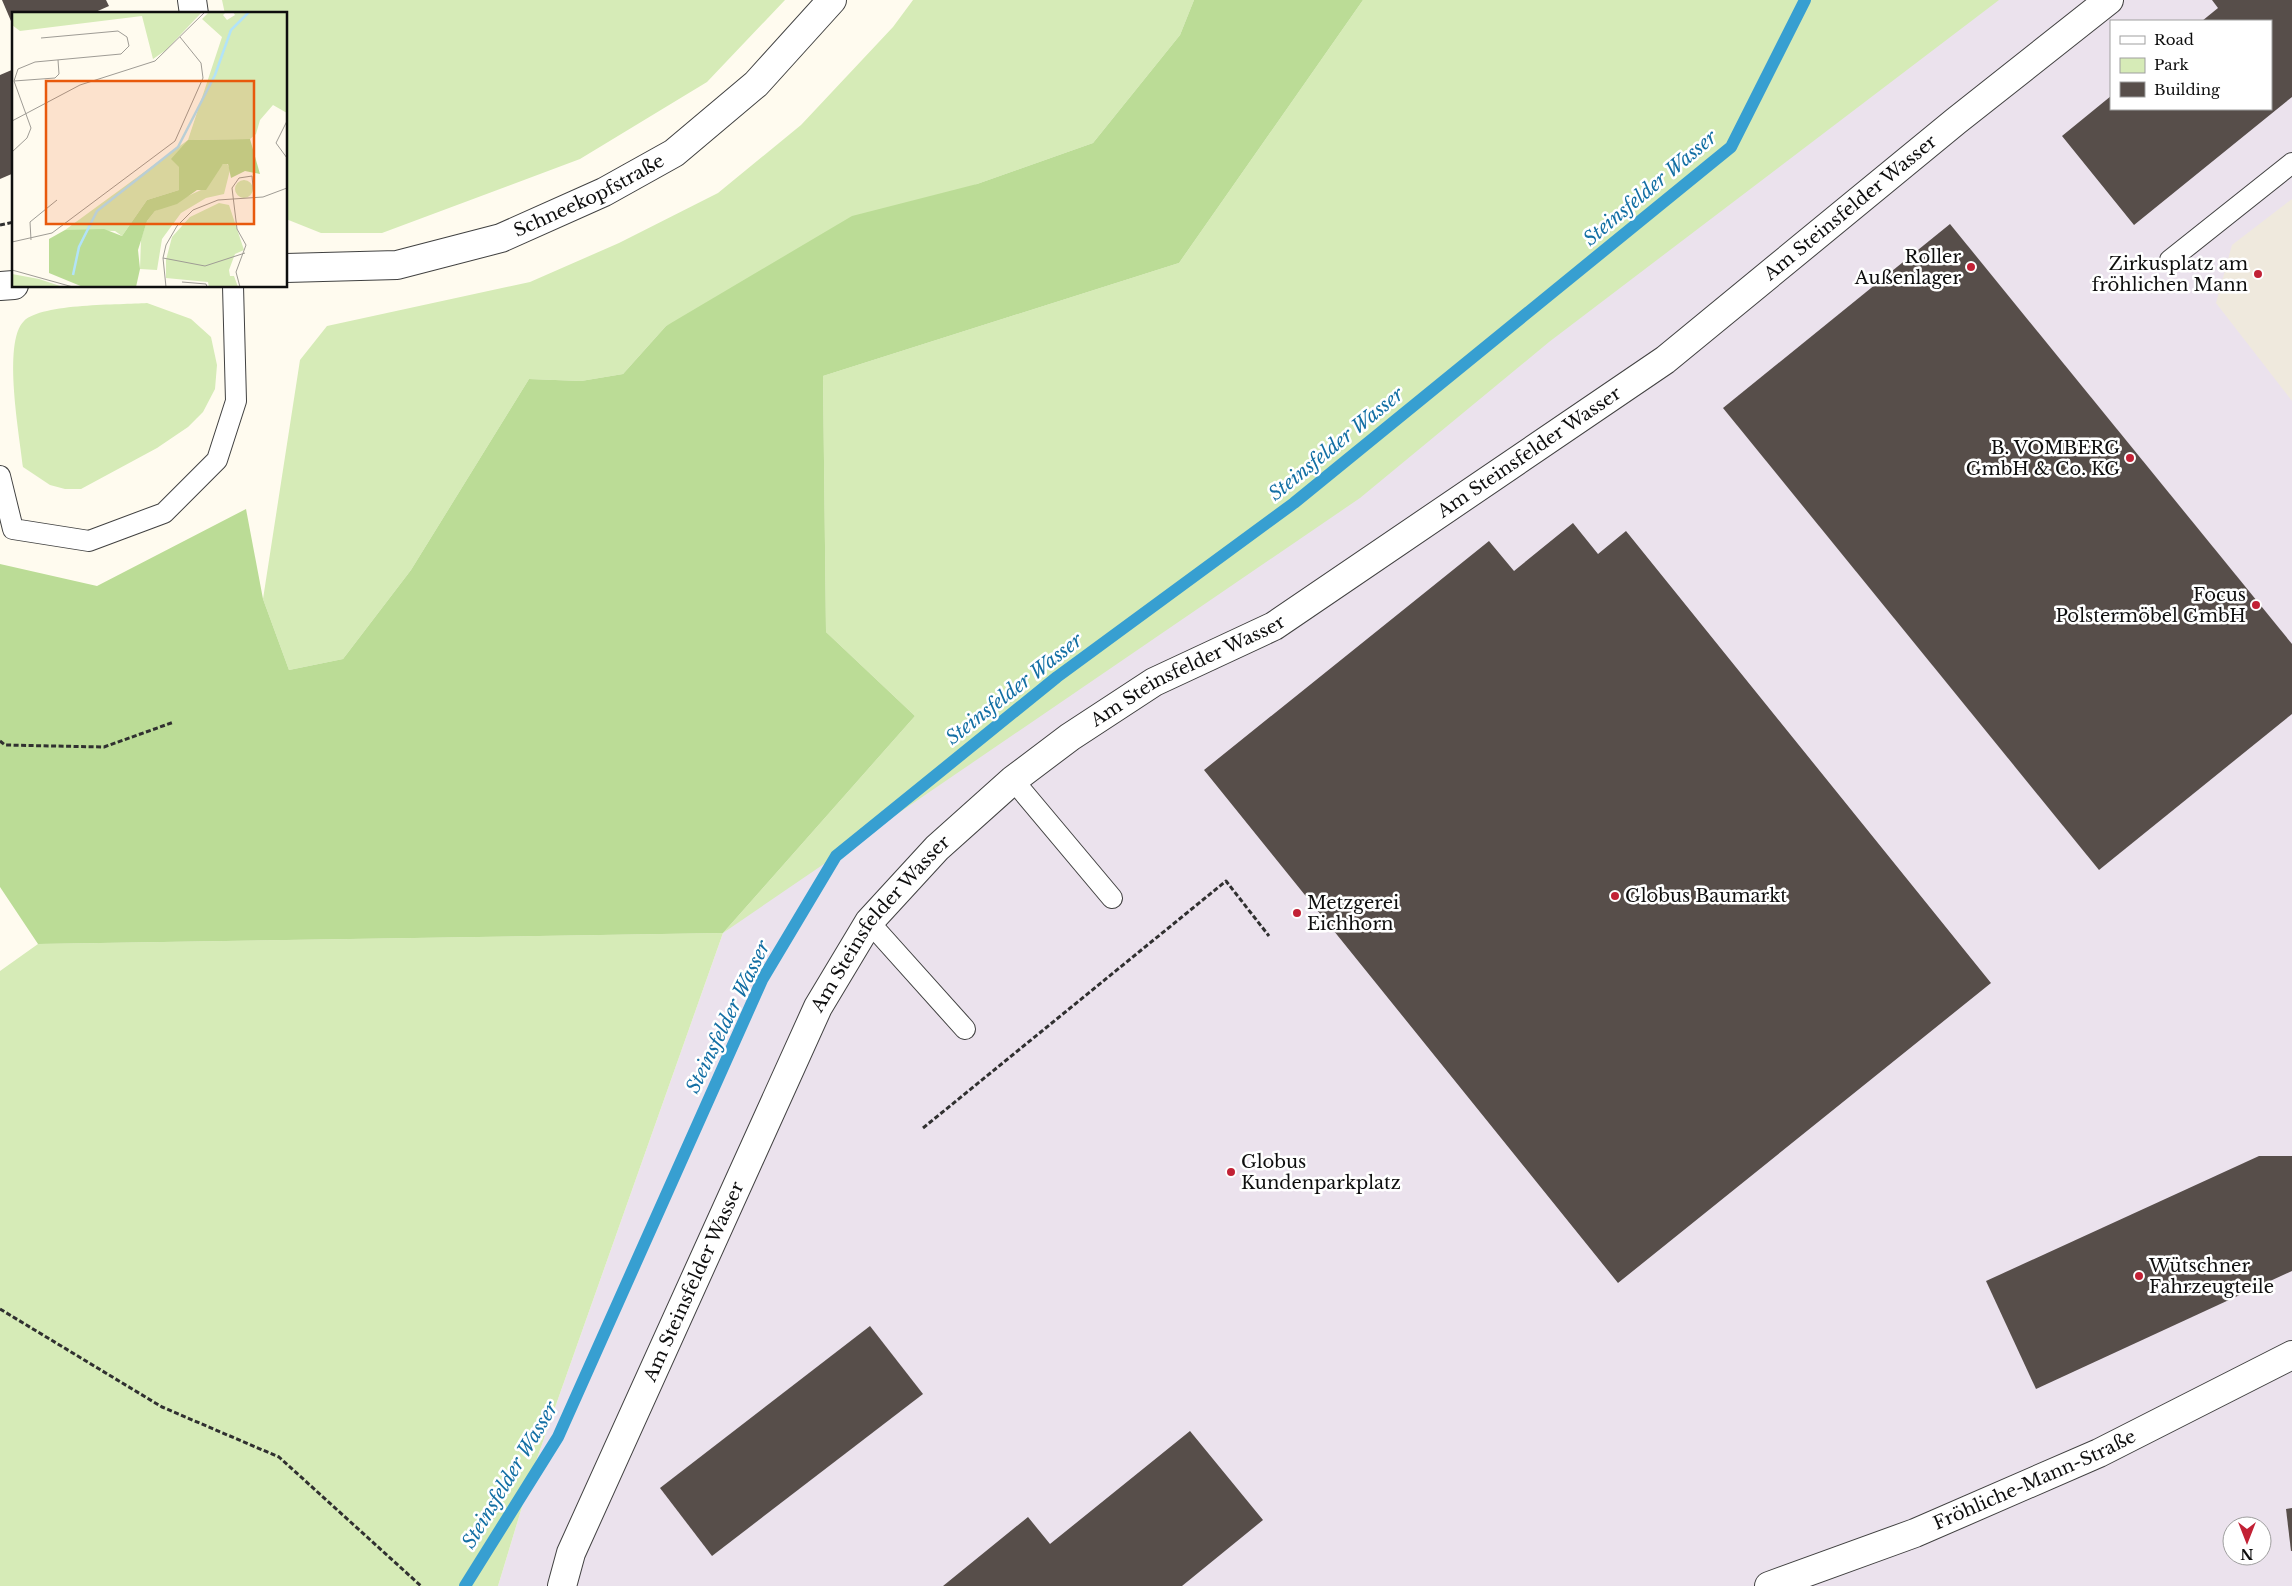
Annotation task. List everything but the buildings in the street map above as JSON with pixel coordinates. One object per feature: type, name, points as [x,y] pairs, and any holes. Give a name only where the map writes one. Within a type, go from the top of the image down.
[{"type":"street","name":"Schneekopfstraße","points":[[288,268],[398,265],[501,238],[604,192],[674,153],[749,90],[832,0]]},
{"type":"street","name":"Am Steinsfelder Wasser","points":[[562,1586],[571,1553],[818,1007],[869,922],[937,848],[1013,780],[1070,737],[1154,682],[1274,626],[1665,360],[1956,121],[2109,0]]},
{"type":"street","name":"Fröhliche-Mann-Straße","points":[[1769,1586],[1915,1532],[2099,1453],[2292,1355]]},
{"type":"lane","points":[[2170,260],[2292,163]]},
{"type":"lane","points":[[0,476],[13,529],[89,541],[164,513],[217,460],[236,401],[233,288]]},
{"type":"lane","points":[[1013,780],[1112,898]]},
{"type":"lane","points":[[869,922],[965,1029]]},
{"type":"path","points":[[0,741],[5,745],[104,748],[174,722]]},
{"type":"path","points":[[924,1128],[1226,881],[1269,936]]},
{"type":"path","points":[[0,1309],[162,1407],[279,1457],[421,1586]]},
{"type":"shaded area","points":[[1809,0],[2292,0],[2292,1586],[498,1586],[535,1464],[723,933]]},
{"type":"shaded area","name":"Zirkusplatz am fröhlichen Mann","points":[[2292,199],[2292,401],[2216,303],[2232,245]]},
{"type":"green space","points":[[222,0],[785,0],[707,82],[580,159],[382,233],[321,233],[288,220],[288,12],[225,12]]},
{"type":"green space","points":[[913,0],[1194,0],[1180,35],[1093,143],[977,184],[666,326],[623,374],[581,381],[529,379],[411,570],[343,659],[289,670],[263,599],[300,360],[327,326],[530,282],[619,243],[718,193],[801,125],[893,27]]},
{"type":"green space","points":[[1194,0],[1363,0],[1179,263],[823,376],[826,632],[915,716],[723,933],[38,944],[0,887],[0,564],[97,586],[246,509],[263,599],[289,670],[343,659],[411,570],[529,379],[581,381],[623,374],[666,326],[852,216],[977,184],[1093,143],[1180,35]]},
{"type":"green space","points":[[1363,0],[1999,0],[1549,342],[1360,498],[723,933],[915,716],[826,632],[823,376],[1179,263]]},
{"type":"green space","points":[[147,303],[191,319],[211,337],[217,365],[215,389],[203,412],[188,427],[157,448],[81,489],[65,489],[50,485],[23,467],[13,369],[14,348],[18,332],[24,321],[33,315],[47,311],[82,306]]},
{"type":"green space","points":[[723,933],[535,1464],[498,1586],[0,1586],[0,971],[38,944]]},
{"type":"waterway","name":"Steinsfelder Wasser","points":[[465,1586],[558,1437],[762,980],[836,856],[1057,677],[1294,503],[1731,147],[1805,0]]},
{"type":"place","name":"Roller Außenlager","points":[[1971,267]]},
{"type":"place","name":"Zirkusplatz am fröhlichen Mann","points":[[2258,274]]},
{"type":"place","name":"B. VOMBERG GmbH & Co. KG","points":[[2130,458]]},
{"type":"place","name":"Focus Polstermöbel GmbH","points":[[2256,605]]},
{"type":"place","name":"Globus Baumarkt","points":[[1615,896]]},
{"type":"place","name":"Metzgerei Eichhorn","points":[[1297,913]]},
{"type":"place","name":"Globus Kundenparkplatz","points":[[1231,1172]]},
{"type":"place","name":"Wütschner Fahrzeugteile","points":[[2139,1276]]}]
